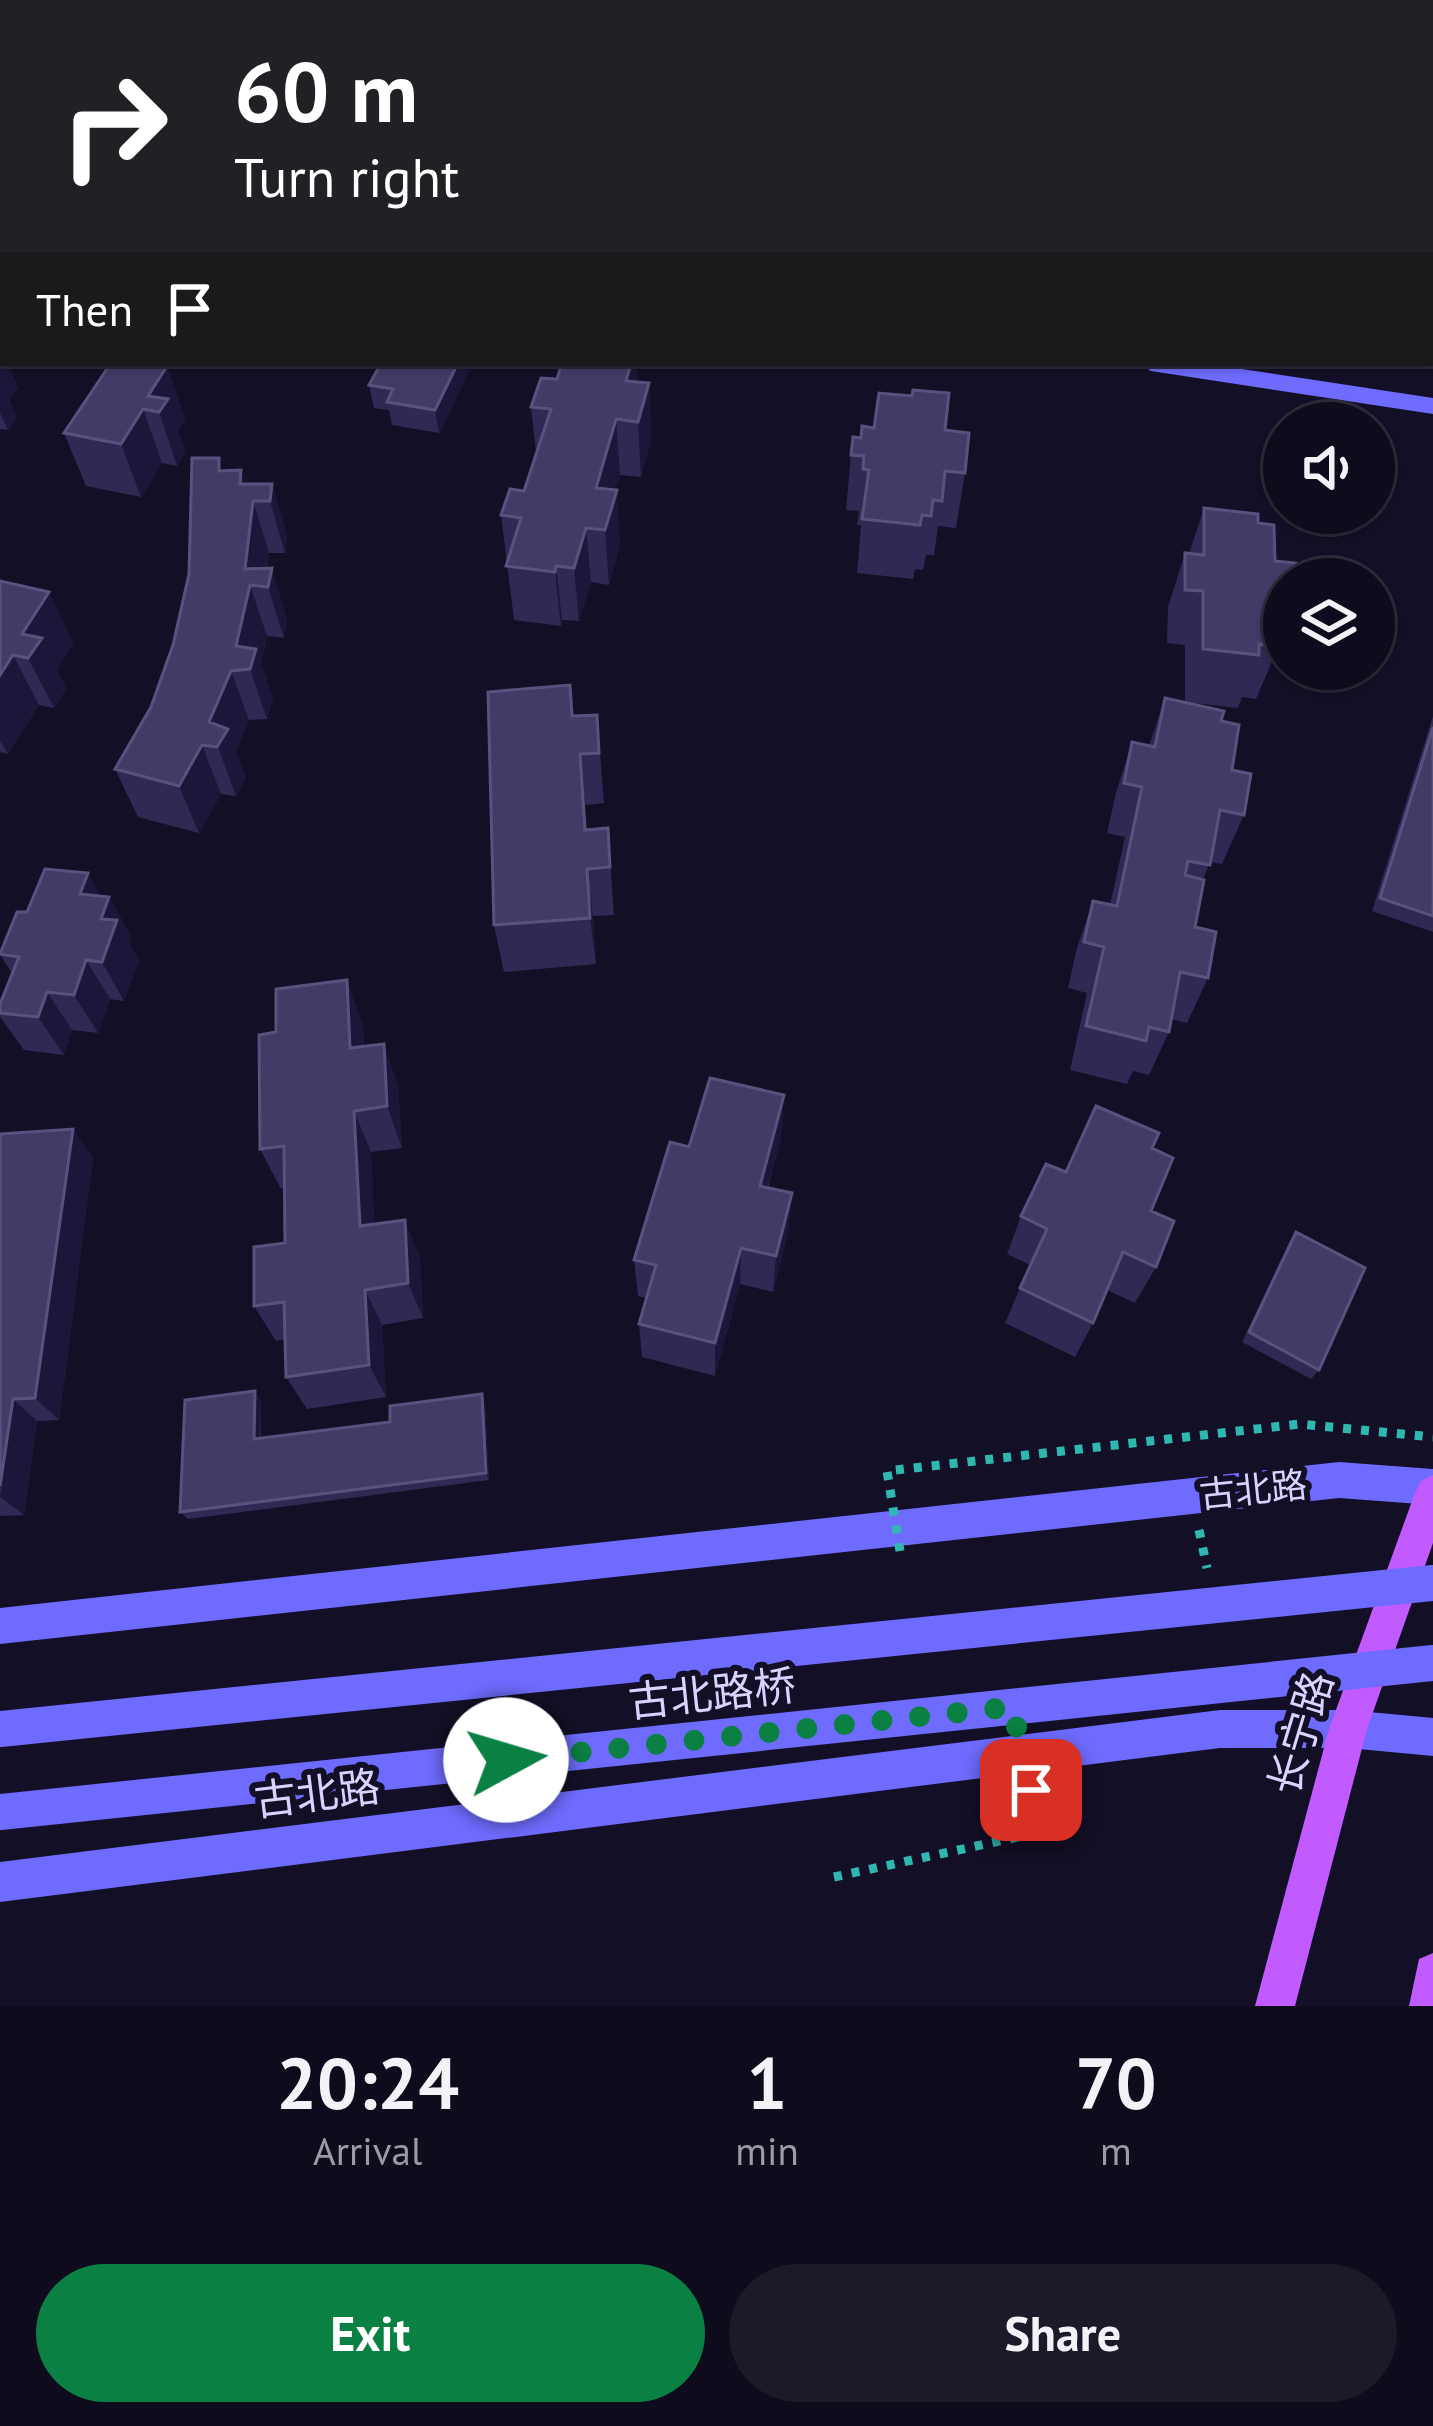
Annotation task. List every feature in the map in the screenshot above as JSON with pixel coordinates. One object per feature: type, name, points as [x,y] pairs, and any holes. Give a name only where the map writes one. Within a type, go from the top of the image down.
[{"type":"main road","points":[[1171,366],[1433,406]]},
{"type":"main road","name":"古北路","points":[[0,1626],[1339,1480],[1433,1490]]},
{"type":"main road","name":"长宁路","points":[[1275,2006],[1348,1730],[1433,1490]]},
{"type":"main road","name":"古北路桥","points":[[0,1729],[1433,1583]]},
{"type":"main road","name":"古北路桥","points":[[0,1812],[1433,1663]]},
{"type":"main road","name":"古北路","points":[[0,1882],[1220,1729],[1348,1730],[1433,1737]]},
{"type":"main road","points":[[1429,2006],[1433,1973]]},
{"type":"path","points":[[900,1551],[887,1471],[1300,1424],[1433,1438]]},
{"type":"path","points":[[834,1876],[1041,1832],[1012,1707]]},
{"type":"building","points":[[109,366],[167,366],[148,396],[168,399],[159,412],[143,409],[121,444],[64,433]]},
{"type":"building","points":[[379,366],[457,366],[435,410],[387,402],[393,389],[369,385]]},
{"type":"building","points":[[561,366],[630,366],[626,381],[649,383],[638,422],[616,419],[596,488],[617,490],[605,530],[586,528],[574,568],[556,566],[555,572],[506,566],[521,518],[501,515],[510,489],[524,491],[551,409],[531,407],[541,378],[557,379]]},
{"type":"building","points":[[913,390],[949,393],[945,430],[969,433],[965,473],[945,471],[942,501],[933,500],[931,516],[922,515],[920,525],[862,519],[869,470],[863,469],[864,456],[851,455],[853,437],[861,438],[862,426],[874,428],[879,393],[912,396]]},
{"type":"building","points":[[192,458],[219,458],[219,471],[241,470],[240,484],[272,484],[270,501],[253,501],[245,569],[272,568],[268,587],[250,585],[236,646],[256,649],[250,669],[231,671],[209,722],[228,729],[217,747],[202,745],[179,786],[115,769],[151,707],[173,645],[189,574]]},
{"type":"building","points":[[1204,508],[1258,514],[1263,534],[1274,534],[1275,558],[1263,558],[1259,655],[1203,649],[1203,591],[1185,590],[1185,553],[1204,555]]},
{"type":"building","points":[[0,581],[49,592],[22,634],[42,638],[28,658],[13,655],[0,675]]},
{"type":"building","points":[[570,685],[572,716],[597,715],[599,753],[580,754],[585,830],[608,828],[610,867],[587,869],[590,918],[494,925],[488,692]]},
{"type":"building","points":[[1165,698],[1224,711],[1221,721],[1239,725],[1232,770],[1251,774],[1244,815],[1220,810],[1210,865],[1188,861],[1185,875],[1204,880],[1195,927],[1216,932],[1208,978],[1180,972],[1169,1032],[1149,1027],[1146,1041],[1086,1026],[1104,947],[1084,942],[1093,901],[1117,906],[1142,787],[1124,783],[1132,742],[1155,747]]},
{"type":"building","points":[[1433,727],[1433,916],[1380,898]]},
{"type":"building","points":[[45,869],[88,873],[80,894],[109,897],[101,919],[117,920],[102,962],[86,960],[74,995],[47,992],[38,1017],[0,1013],[19,957],[0,954],[17,912],[27,912]]},
{"type":"building","points":[[347,980],[350,1048],[384,1044],[387,1106],[354,1111],[360,1226],[405,1220],[408,1283],[365,1290],[369,1365],[286,1377],[284,1302],[254,1306],[254,1247],[285,1243],[284,1146],[260,1149],[259,1035],[276,1032],[276,989]]},
{"type":"building","points":[[710,1078],[784,1095],[760,1186],[792,1193],[776,1256],[741,1248],[715,1343],[639,1324],[656,1265],[634,1260],[670,1142],[689,1147]]},
{"type":"building","points":[[1096,1106],[1159,1133],[1152,1148],[1173,1158],[1151,1211],[1174,1221],[1156,1267],[1123,1252],[1093,1323],[1020,1288],[1047,1229],[1021,1216],[1046,1164],[1066,1172]]},
{"type":"building","points":[[73,1129],[35,1398],[13,1399],[0,1486],[0,1134]]},
{"type":"building","points":[[1296,1232],[1365,1268],[1319,1370],[1249,1332]]},
{"type":"building","points":[[255,1391],[254,1439],[390,1422],[390,1406],[482,1394],[486,1473],[180,1512],[185,1400]]},
{"type":"route","points":[[506,1760],[1012,1707],[1031,1790]]}]
